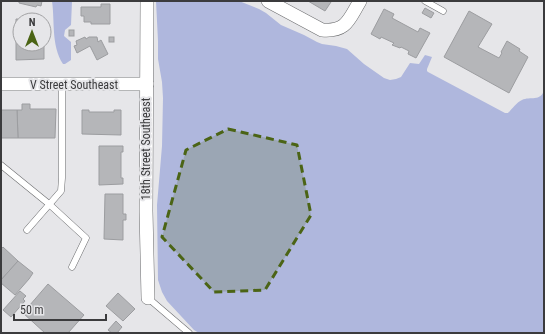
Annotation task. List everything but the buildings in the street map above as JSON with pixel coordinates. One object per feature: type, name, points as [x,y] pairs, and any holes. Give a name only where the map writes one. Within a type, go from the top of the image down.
[{"type":"street","name":"18th Street Southeast","points":[[147,1],[146,211],[148,298]]},
{"type":"street","points":[[268,1],[322,30],[339,28],[347,22],[360,1]]},
{"type":"street","name":"V Street Southeast","points":[[1,84],[147,84]]},
{"type":"lane","points":[[425,1],[443,10]]},
{"type":"lane","points":[[27,230],[61,191],[62,85]]},
{"type":"lane","points":[[1,165],[49,204],[86,238],[72,267]]},
{"type":"lane","points":[[148,298],[189,333]]},
{"type":"highlighted area","points":[[228,129],[297,145],[311,215],[265,290],[214,292],[162,237],[186,150]]},
{"type":"shaded area","points":[[52,1],[72,1],[71,25],[65,30],[64,36],[71,42],[71,60],[65,64],[63,64],[59,57],[55,41]]},
{"type":"shaded area","points":[[156,1],[239,1],[259,9],[281,25],[317,42],[347,49],[364,64],[384,78],[390,80],[401,77],[410,63],[419,64],[425,55],[432,57],[427,69],[428,72],[505,113],[508,113],[522,100],[540,96],[543,94],[544,90],[544,333],[199,333],[194,330],[167,301],[158,280],[157,205],[162,146],[163,98],[158,59]]}]
